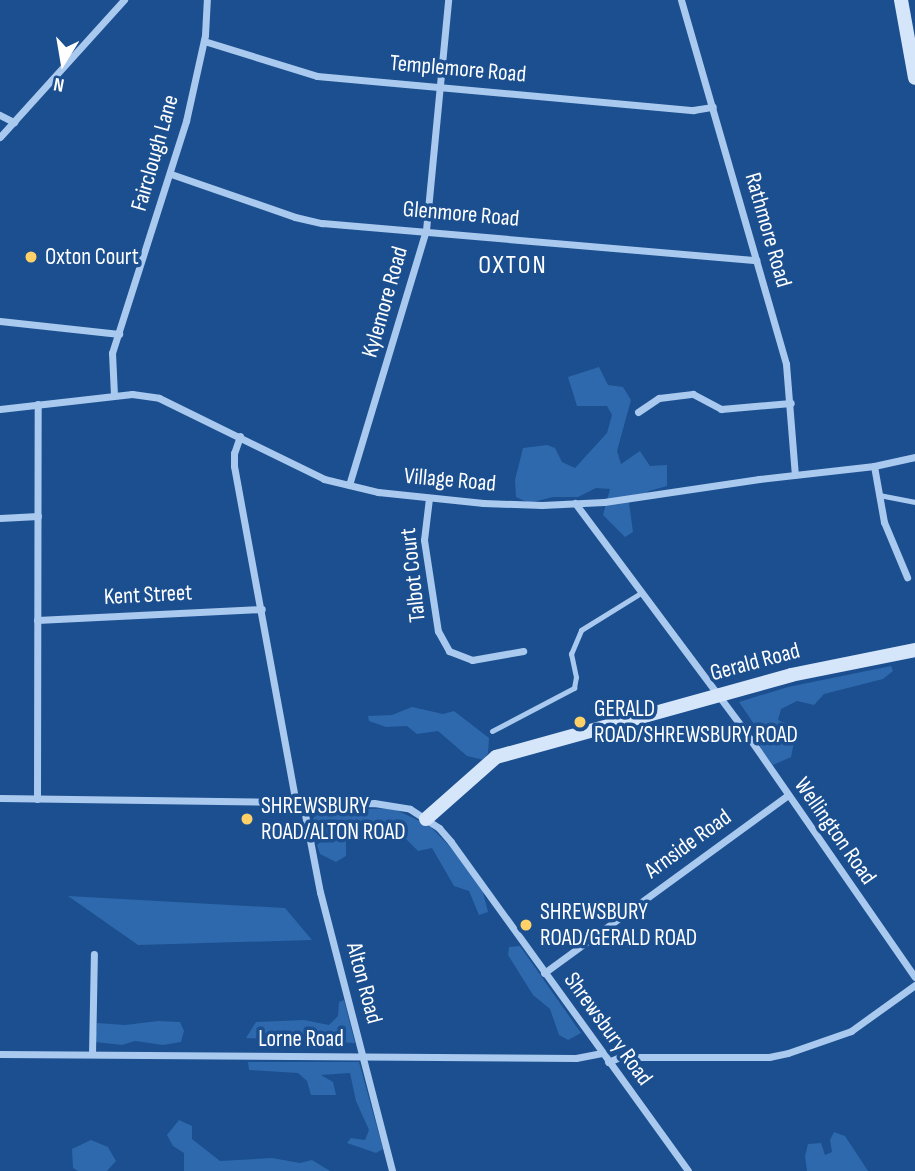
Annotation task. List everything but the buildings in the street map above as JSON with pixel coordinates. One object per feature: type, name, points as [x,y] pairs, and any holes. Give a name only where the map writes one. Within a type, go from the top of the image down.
[{"type":"street","points":[[0,137],[124,0]]},
{"type":"street","name":"Fairclough Lane","points":[[114,395],[112,353],[186,121],[204,40],[207,0]]},
{"type":"street","name":"Kylemore Road","points":[[349,485],[426,230],[448,0]]},
{"type":"street","name":"Rathmore Road","points":[[681,0],[786,364],[795,475]]},
{"type":"street","points":[[901,0],[911,39],[915,78]]},
{"type":"street","name":"Templemore Road","points":[[204,40],[317,76],[693,110],[713,107]]},
{"type":"street","points":[[0,115],[14,122]]},
{"type":"street","name":"Glenmore Road","points":[[170,174],[295,218],[322,223],[756,260]]},
{"type":"street","points":[[0,321],[119,334]]},
{"type":"street","name":"Village Road","points":[[0,409],[114,395],[132,394],[159,398],[324,479],[429,498],[542,506],[874,466],[915,457]]},
{"type":"street","points":[[638,412],[659,398],[693,394],[721,409],[791,403]]},
{"type":"street","points":[[37,799],[38,404]]},
{"type":"street","name":"Alton Road","points":[[240,436],[234,453],[234,466],[300,804],[391,1171]]},
{"type":"street","points":[[874,466],[884,522],[907,577]]},
{"type":"street","name":"Talbot Court","points":[[429,498],[424,540],[438,631],[449,652],[472,660],[523,651]]},
{"type":"street","name":"Wellington Road","points":[[575,503],[717,696],[915,977]]},
{"type":"street","points":[[0,518],[38,516]]},
{"type":"street","name":"Kent Street","points":[[37,620],[262,609]]},
{"type":"street","name":"Gerald Road","points":[[426,819],[496,757],[791,675],[915,650]]},
{"type":"street","name":"Arnside Road","points":[[544,974],[786,796]]},
{"type":"street","name":"Shrewsbury Road","points":[[0,798],[374,803],[410,809],[426,819],[451,842],[688,1171]]},
{"type":"street","points":[[92,1054],[93,954]]},
{"type":"street","points":[[608,1062],[620,1057],[769,1057],[788,1053],[851,1031],[915,985]]},
{"type":"street","name":"Lorne Road","points":[[0,1054],[576,1058],[601,1053]]},
{"type":"lane","points":[[879,495],[915,502]]},
{"type":"lane","points":[[492,731],[533,712],[574,688],[576,677],[570,654],[581,630],[641,593]]},
{"type":"shaded area","points":[[599,367],[608,385],[623,387],[631,400],[617,451],[621,464],[640,451],[650,466],[667,465],[667,486],[649,491],[629,503],[633,532],[625,537],[603,515],[610,489],[596,488],[578,497],[553,497],[529,503],[516,497],[515,480],[523,448],[547,445],[555,448],[562,462],[575,468],[607,433],[612,415],[607,406],[577,406],[568,377]]},
{"type":"shaded area","points":[[891,666],[893,671],[883,679],[824,694],[814,705],[797,701],[781,709],[778,720],[785,723],[795,737],[791,757],[773,765],[761,749],[756,727],[739,702],[788,687]]},
{"type":"shaded area","points":[[412,707],[443,714],[454,711],[489,738],[488,753],[484,760],[467,756],[438,731],[417,734],[407,726],[386,727],[369,721],[368,716],[392,715]]},
{"type":"shaded area","points":[[392,808],[430,826],[479,877],[488,912],[479,915],[469,891],[454,886],[432,848],[418,851],[398,831],[375,833],[356,829],[346,841],[346,856],[336,862],[320,854],[317,845],[325,838],[316,829],[313,819],[318,811]]},
{"type":"shaded area","points":[[68,896],[285,908],[312,940],[138,945]]},
{"type":"shaded area","points":[[520,946],[581,1033],[568,1040],[559,1035],[550,1009],[533,995],[508,955],[509,947]]},
{"type":"shaded area","points":[[344,1000],[355,1043],[246,1038],[256,1022],[304,1020],[329,1025],[338,1016],[339,1002]]},
{"type":"shaded area","points":[[158,1021],[180,1022],[184,1031],[181,1042],[163,1045],[135,1041],[122,1045],[95,1042],[97,1023],[125,1025]]},
{"type":"shaded area","points":[[248,1062],[359,1062],[383,1149],[376,1153],[347,1143],[351,1138],[365,1140],[369,1130],[356,1101],[350,1073],[321,1075],[333,1082],[336,1095],[311,1095],[307,1081],[298,1073],[249,1070]]},
{"type":"shaded area","points":[[179,1120],[192,1126],[192,1139],[220,1161],[272,1158],[300,1163],[312,1160],[330,1171],[184,1171],[184,1153],[173,1146],[167,1135]]},
{"type":"shaded area","points":[[834,1132],[845,1136],[868,1171],[807,1171],[805,1156],[808,1144],[821,1143],[825,1155],[832,1152],[830,1140]]},
{"type":"shaded area","points":[[91,1140],[108,1147],[116,1161],[107,1171],[78,1171],[73,1168],[72,1149]]},
{"type":"place","name":"Oxton Court","points":[[31,257]]},
{"type":"place","name":"GERALD ROAD/SHREWSBURY ROAD","points":[[580,722]]},
{"type":"place","name":"SHREWSBURY ROAD/ALTON ROAD","points":[[247,819]]},
{"type":"place","name":"SHREWSBURY ROAD/GERALD ROAD","points":[[526,925]]},
{"type":"district","name":"OXTON","points":[[513,266]]}]
